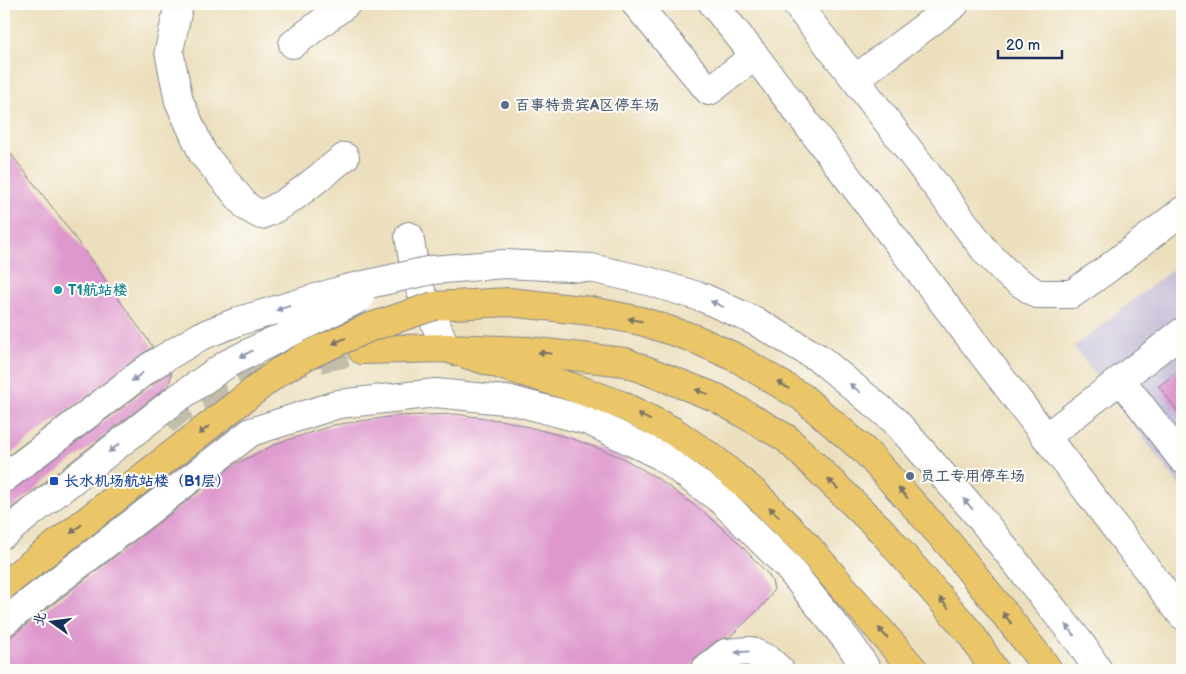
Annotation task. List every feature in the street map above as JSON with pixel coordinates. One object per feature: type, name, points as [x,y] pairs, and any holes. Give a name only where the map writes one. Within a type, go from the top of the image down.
[{"type":"main road","points":[[4,585],[276,373],[306,356],[368,328],[434,306],[509,302],[591,311],[641,321],[692,338],[737,358],[802,397],[867,453],[950,545],[1048,670]]},
{"type":"main road","points":[[446,348],[575,388],[621,405],[673,431],[715,460],[756,494],[808,547],[914,670]]},
{"type":"main road","points":[[362,350],[446,348],[528,351],[625,362],[717,398],[786,438],[882,531],[971,634],[994,670]]},
{"type":"street","points":[[179,4],[169,51],[179,101],[203,154],[247,207],[261,215],[272,210],[345,157]]},
{"type":"street","points":[[293,44],[346,4]]},
{"type":"street","points":[[636,4],[709,91],[755,56]]},
{"type":"street","points":[[713,4],[755,56],[1182,615]]},
{"type":"street","points":[[796,4],[987,253],[1010,276],[1037,294],[1072,294],[1182,211]]},
{"type":"street","points":[[855,79],[955,4]]},
{"type":"street","points":[[409,236],[424,276],[446,348]]},
{"type":"street","points":[[4,478],[151,366],[201,336],[239,321],[346,288],[424,276],[504,264],[591,268],[648,281],[704,298],[755,321],[820,359],[895,421],[978,515],[1081,644],[1098,670]]},
{"type":"street","points":[[4,534],[175,400],[227,364],[358,299],[424,276]]},
{"type":"street","points":[[362,350],[424,276]]},
{"type":"street","points":[[290,333],[363,313],[434,306]]},
{"type":"street","points":[[1046,437],[1182,332]]},
{"type":"street","points":[[1121,380],[1182,458]]},
{"type":"street","points":[[4,622],[251,432],[340,404],[436,393],[514,401],[589,421],[661,456],[722,501],[787,566],[850,644],[867,670]]},
{"type":"street","points":[[704,670],[726,653],[750,651],[769,660],[780,670]]},
{"type":"shaded area","points":[[1182,262],[1182,489],[1074,347]]},
{"type":"building","name":"T1航站楼","points":[[4,145],[63,221],[153,347],[4,459]]},
{"type":"building","points":[[1182,368],[1182,417],[1159,386]]},
{"type":"building","points":[[172,372],[169,385],[4,514],[4,493],[13,490],[160,379]]},
{"type":"building","points":[[455,414],[506,421],[570,438],[621,457],[657,478],[706,514],[736,540],[768,574],[774,589],[764,604],[730,637],[716,641],[695,658],[690,670],[4,670],[4,642],[235,464],[278,443],[334,425],[395,416]]},
{"type":"tunnel","points":[[165,421],[183,407],[279,367],[362,350]]},
{"type":"place","name":"百事特贵宾A区停车场","points":[[505,105]]},
{"type":"place","name":"T1航站楼","points":[[58,290]]},
{"type":"place","name":"员工专用停车场","points":[[910,476]]},
{"type":"place","name":"长水机场航站楼（B1层）","points":[[54,481]]}]
